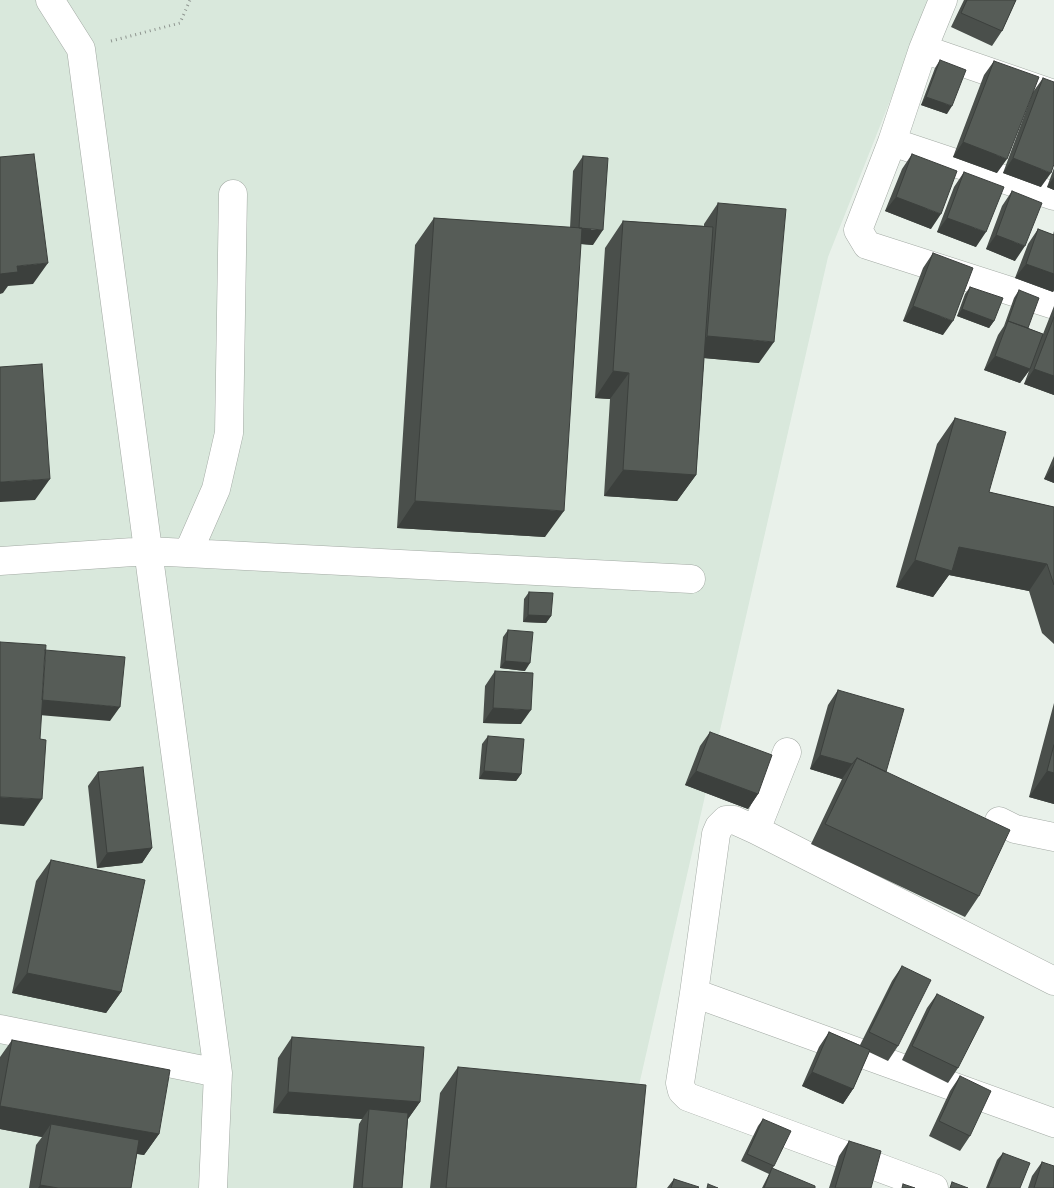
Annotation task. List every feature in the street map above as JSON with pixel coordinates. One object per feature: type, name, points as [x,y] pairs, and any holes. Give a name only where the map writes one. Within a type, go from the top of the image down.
[{"type":"street","points":[[50,0],[81,49],[218,1073],[213,1188]]},
{"type":"street","points":[[943,0],[923,49],[892,142],[858,230],[867,245],[1054,305]]},
{"type":"street","points":[[923,49],[1054,94]]},
{"type":"street","points":[[892,142],[1054,196]]},
{"type":"street","points":[[188,552],[216,489],[229,433],[233,194]]},
{"type":"street","points":[[0,560],[148,551],[188,552],[691,579]]},
{"type":"street","points":[[756,830],[787,752]]},
{"type":"street","points":[[934,1188],[688,1097],[682,1091],[680,1083],[716,834],[719,827],[726,820],[734,820],[756,830],[1054,981]]},
{"type":"street","points":[[999,821],[1015,829],[1054,837]]},
{"type":"street","points":[[694,993],[1054,1123]]},
{"type":"street","points":[[0,1029],[218,1073]]},
{"type":"path","points":[[81,49],[180,24],[190,0]]},
{"type":"shaded area","points":[[0,0],[930,0],[828,257],[637,1094],[638,1188],[0,1188]]},
{"type":"building","points":[[967,0],[1016,0],[1002,31],[961,13]]},
{"type":"building","points":[[940,60],[966,70],[952,106],[926,97]]},
{"type":"building","points":[[994,61],[1039,77],[1007,159],[963,142]]},
{"type":"building","points":[[1043,78],[1054,82],[1054,164],[1051,173],[1013,158]]},
{"type":"building","points":[[34,154],[48,263],[17,266],[18,272],[0,274],[0,157]]},
{"type":"building","points":[[912,154],[957,171],[941,214],[896,197]]},
{"type":"building","points":[[583,156],[608,158],[603,230],[579,228]]},
{"type":"building","points":[[964,172],[1004,187],[986,232],[947,218]]},
{"type":"building","points":[[1012,191],[1042,203],[1025,246],[996,235]]},
{"type":"building","points":[[718,203],[786,209],[774,342],[707,336]]},
{"type":"building","points":[[434,218],[582,228],[564,511],[415,501]]},
{"type":"building","points":[[623,221],[713,227],[696,475],[623,470],[629,373],[613,371]]},
{"type":"building","points":[[1038,229],[1054,235],[1054,274],[1026,264]]},
{"type":"building","points":[[933,253],[973,268],[953,321],[913,306]]},
{"type":"building","points":[[970,287],[1003,298],[994,321],[962,309]]},
{"type":"building","points":[[1019,290],[1039,298],[1028,328],[1008,321]]},
{"type":"building","points":[[1054,317],[1054,376],[1034,369]]},
{"type":"building","points":[[1008,321],[1043,334],[1030,369],[995,356]]},
{"type":"building","points":[[42,364],[50,479],[0,482],[0,367]]},
{"type":"building","points":[[955,418],[1006,432],[989,492],[1054,507],[1054,585],[1047,564],[959,547],[952,571],[915,560]]},
{"type":"building","points":[[529,592],[553,593],[551,616],[528,615]]},
{"type":"building","points":[[508,630],[533,632],[530,663],[505,661]]},
{"type":"building","points":[[0,642],[46,645],[40,739],[46,740],[42,799],[0,797]]},
{"type":"building","points":[[45,650],[125,657],[120,707],[42,700]]},
{"type":"building","points":[[495,671],[533,673],[531,710],[493,708]]},
{"type":"building","points":[[838,690],[904,709],[886,772],[857,758],[852,764],[820,755]]},
{"type":"building","points":[[710,732],[772,755],[758,794],[696,771]]},
{"type":"building","points":[[488,736],[524,739],[521,774],[484,771]]},
{"type":"building","points":[[1054,745],[1054,773],[1047,771]]},
{"type":"building","points":[[857,758],[1010,830],[979,896],[825,824]]},
{"type":"building","points":[[143,767],[152,848],[107,853],[98,772]]},
{"type":"building","points":[[51,860],[145,880],[121,992],[27,973]]},
{"type":"building","points":[[902,966],[931,980],[898,1046],[869,1032]]},
{"type":"building","points":[[937,994],[984,1017],[958,1068],[912,1046]]},
{"type":"building","points":[[829,1032],[870,1050],[853,1089],[812,1072]]},
{"type":"building","points":[[292,1037],[424,1047],[420,1102],[288,1092]]},
{"type":"building","points":[[12,1040],[170,1070],[159,1134],[0,1106]]},
{"type":"building","points":[[458,1067],[646,1085],[636,1188],[446,1188]]},
{"type":"building","points":[[960,1076],[991,1091],[970,1136],[939,1121]]},
{"type":"building","points":[[369,1109],[408,1113],[402,1188],[362,1188]]},
{"type":"building","points":[[763,1119],[791,1131],[774,1166],[747,1154]]},
{"type":"building","points":[[51,1124],[139,1140],[131,1188],[58,1188],[40,1185]]},
{"type":"building","points":[[849,1141],[881,1151],[871,1188],[835,1188]]},
{"type":"building","points":[[1003,1153],[1030,1163],[1020,1188],[988,1188]]},
{"type":"building","points":[[1042,1162],[1054,1166],[1054,1188],[1034,1188]]},
{"type":"building","points":[[772,1168],[815,1186],[815,1188],[764,1188]]},
{"type":"building","points":[[674,1179],[699,1187],[671,1188]]},
{"type":"building","points":[[952,1182],[968,1188],[950,1188]]},
{"type":"building","points":[[708,1184],[718,1188],[707,1188]]},
{"type":"building","points":[[903,1184],[915,1188],[902,1188]]}]
